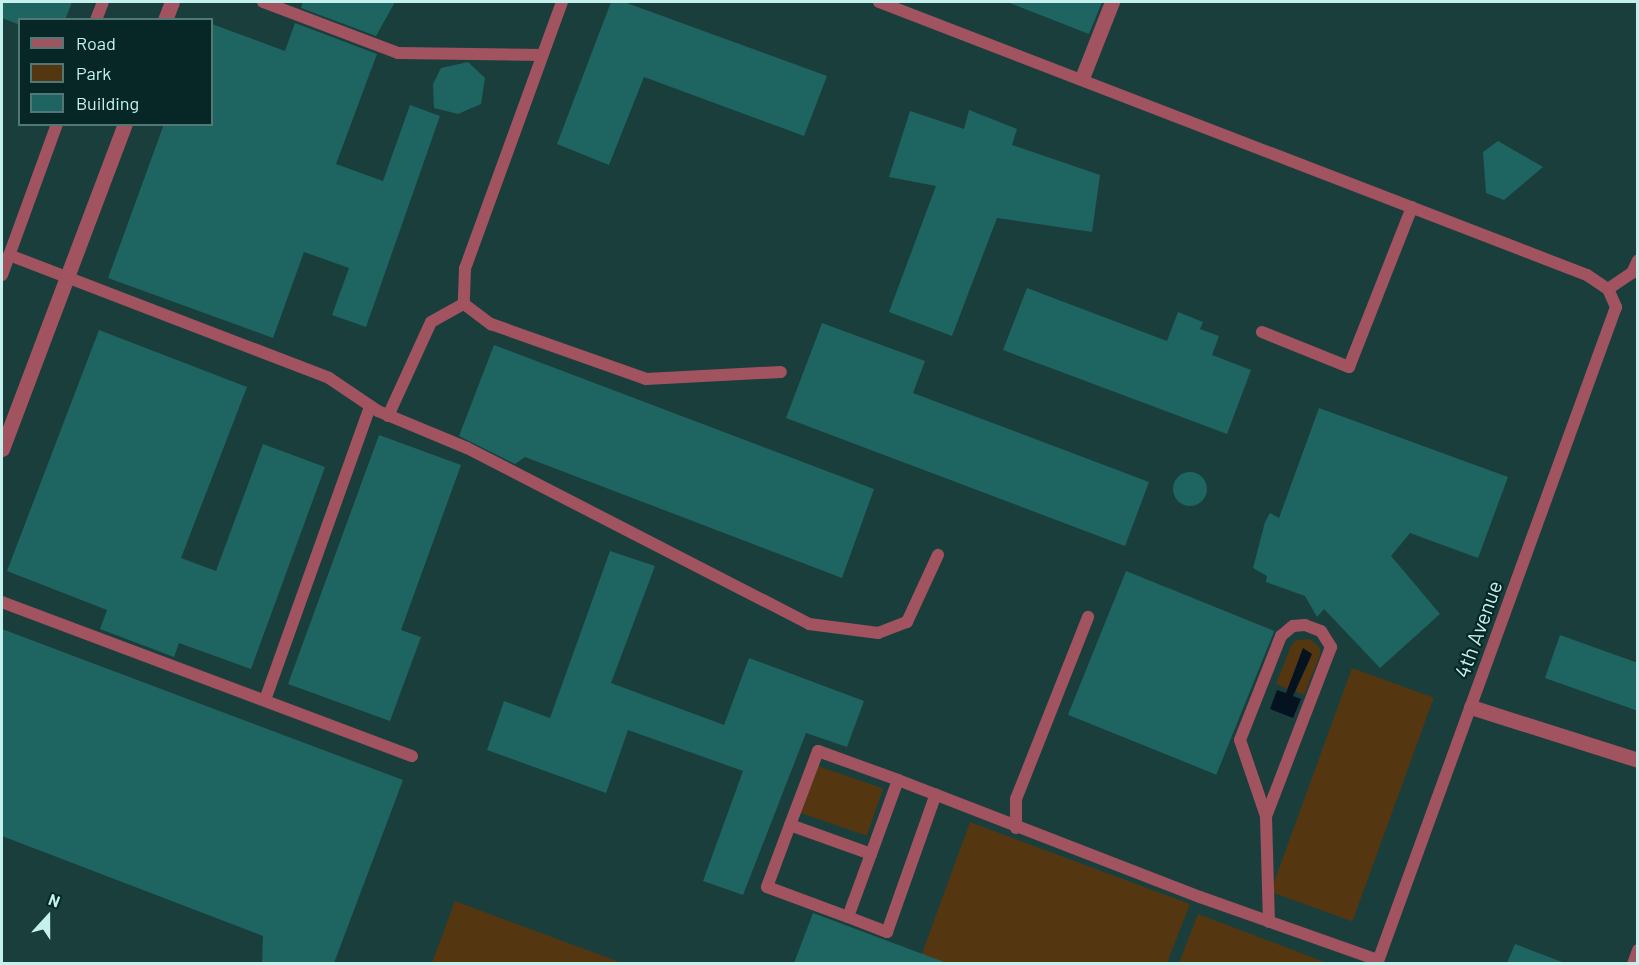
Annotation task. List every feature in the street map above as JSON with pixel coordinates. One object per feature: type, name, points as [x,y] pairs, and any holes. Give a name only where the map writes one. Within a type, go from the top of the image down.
[{"type":"street","points":[[166,18],[172,2]]},
{"type":"street","points":[[1082,78],[1112,2]]},
{"type":"street","points":[[2,449],[124,126]]},
{"type":"street","points":[[1471,706],[1638,760]]},
{"type":"lane","points":[[97,18],[103,2]]},
{"type":"lane","points":[[263,2],[398,53],[542,55]]},
{"type":"lane","points":[[464,304],[465,268],[562,2]]},
{"type":"lane","points":[[879,2],[1082,78],[1587,275],[1608,289],[1632,273],[1638,260]]},
{"type":"lane","points":[[2,275],[56,126]]},
{"type":"lane","points":[[1262,332],[1349,367],[1412,207]]},
{"type":"lane","points":[[9,255],[329,378],[388,416],[467,448],[809,624],[878,633],[907,622],[938,555]]},
{"type":"lane","name":"4th Avenue","points":[[1378,962],[1616,307],[1608,289]]},
{"type":"lane","points":[[464,304],[491,324],[646,379],[781,372]]},
{"type":"lane","points":[[388,416],[431,322],[464,304]]},
{"type":"lane","points":[[265,700],[370,406]]},
{"type":"lane","points":[[2,602],[412,756]]},
{"type":"lane","points":[[1016,828],[1016,799],[1088,617]]},
{"type":"lane","points":[[1266,816],[1330,647],[1321,631],[1305,625],[1293,626],[1281,636],[1240,740],[1266,816],[1269,922]]},
{"type":"lane","points":[[936,794],[887,932],[767,887],[818,751],[936,794],[1016,828],[1378,962]]},
{"type":"lane","points":[[848,918],[898,780]]},
{"type":"lane","points":[[790,825],[871,854]]},
{"type":"lane","points":[[1633,963],[1638,950]]},
{"type":"shaded area","points":[[2,2],[1637,2],[1637,963],[2,963]]},
{"type":"green space","points":[[1310,639],[1320,648],[1320,655],[1304,695],[1295,691],[1309,661],[1299,661],[1288,689],[1276,684],[1291,646],[1296,640]]},
{"type":"green space","points":[[1352,668],[1434,698],[1352,921],[1271,892]]},
{"type":"green space","points":[[815,765],[883,788],[867,836],[799,812]]},
{"type":"green space","points":[[970,822],[1190,904],[1167,963],[932,964],[920,959]]},
{"type":"green space","points":[[455,901],[622,963],[432,963]]},
{"type":"green space","points":[[1198,914],[1327,963],[1179,963]]},
{"type":"water","points":[[1303,648],[1312,654],[1293,696],[1301,699],[1293,718],[1270,709],[1277,690],[1286,693]]},
{"type":"building","points":[[2,2],[72,2],[66,18],[18,18],[18,24],[2,18]]},
{"type":"building","points":[[303,2],[395,2],[376,36],[301,8]]},
{"type":"building","points":[[611,2],[624,2],[827,76],[804,136],[644,77],[609,165],[557,144]]},
{"type":"building","points":[[1007,2],[1102,2],[1089,34]]},
{"type":"building","points":[[295,23],[377,54],[336,164],[383,181],[410,105],[440,116],[366,327],[332,315],[349,268],[304,252],[273,338],[108,278],[163,126],[213,126],[213,24],[285,51]]},
{"type":"building","points":[[468,62],[485,78],[481,104],[458,114],[434,108],[433,84],[441,68]]},
{"type":"building","points":[[969,110],[1017,129],[1012,145],[1100,175],[1092,232],[997,218],[952,336],[889,312],[936,186],[889,177],[910,111],[964,129]]},
{"type":"building","points":[[1498,141],[1543,167],[1504,200],[1486,193],[1483,152]]},
{"type":"building","points":[[1027,288],[1167,341],[1178,312],[1203,322],[1200,329],[1219,336],[1212,355],[1251,370],[1227,434],[1003,350]]},
{"type":"building","points":[[822,323],[925,361],[913,393],[1149,482],[1125,546],[786,418]]},
{"type":"building","points":[[99,330],[247,387],[181,558],[216,571],[263,444],[325,467],[251,669],[179,643],[174,657],[100,629],[107,610],[7,571]]},
{"type":"building","points":[[494,345],[874,489],[842,578],[525,457],[515,464],[459,436]]},
{"type":"building","points":[[1319,408],[1508,477],[1478,558],[1410,533],[1391,556],[1440,614],[1380,668],[1324,609],[1317,617],[1305,596],[1266,582],[1267,576],[1253,568],[1265,522],[1270,513],[1279,518]]},
{"type":"building","points":[[379,435],[461,465],[401,630],[421,637],[390,721],[288,684]]},
{"type":"building","points":[[1190,472],[1202,477],[1207,489],[1202,501],[1190,506],[1178,501],[1173,489],[1178,477]]},
{"type":"building","points":[[610,551],[655,566],[611,683],[724,725],[749,658],[864,701],[847,747],[806,733],[743,895],[703,881],[743,771],[628,730],[606,793],[487,750],[504,701],[550,718]]},
{"type":"building","points":[[1126,571],[1274,631],[1216,775],[1068,715]]},
{"type":"building","points":[[2,629],[403,780],[334,963],[262,963],[263,936],[2,836]]},
{"type":"building","points":[[1560,635],[1638,663],[1638,711],[1545,678]]},
{"type":"building","points":[[813,913],[944,962],[944,963],[794,963]]},
{"type":"building","points":[[1515,944],[1562,962],[1562,963],[1507,963]]}]
